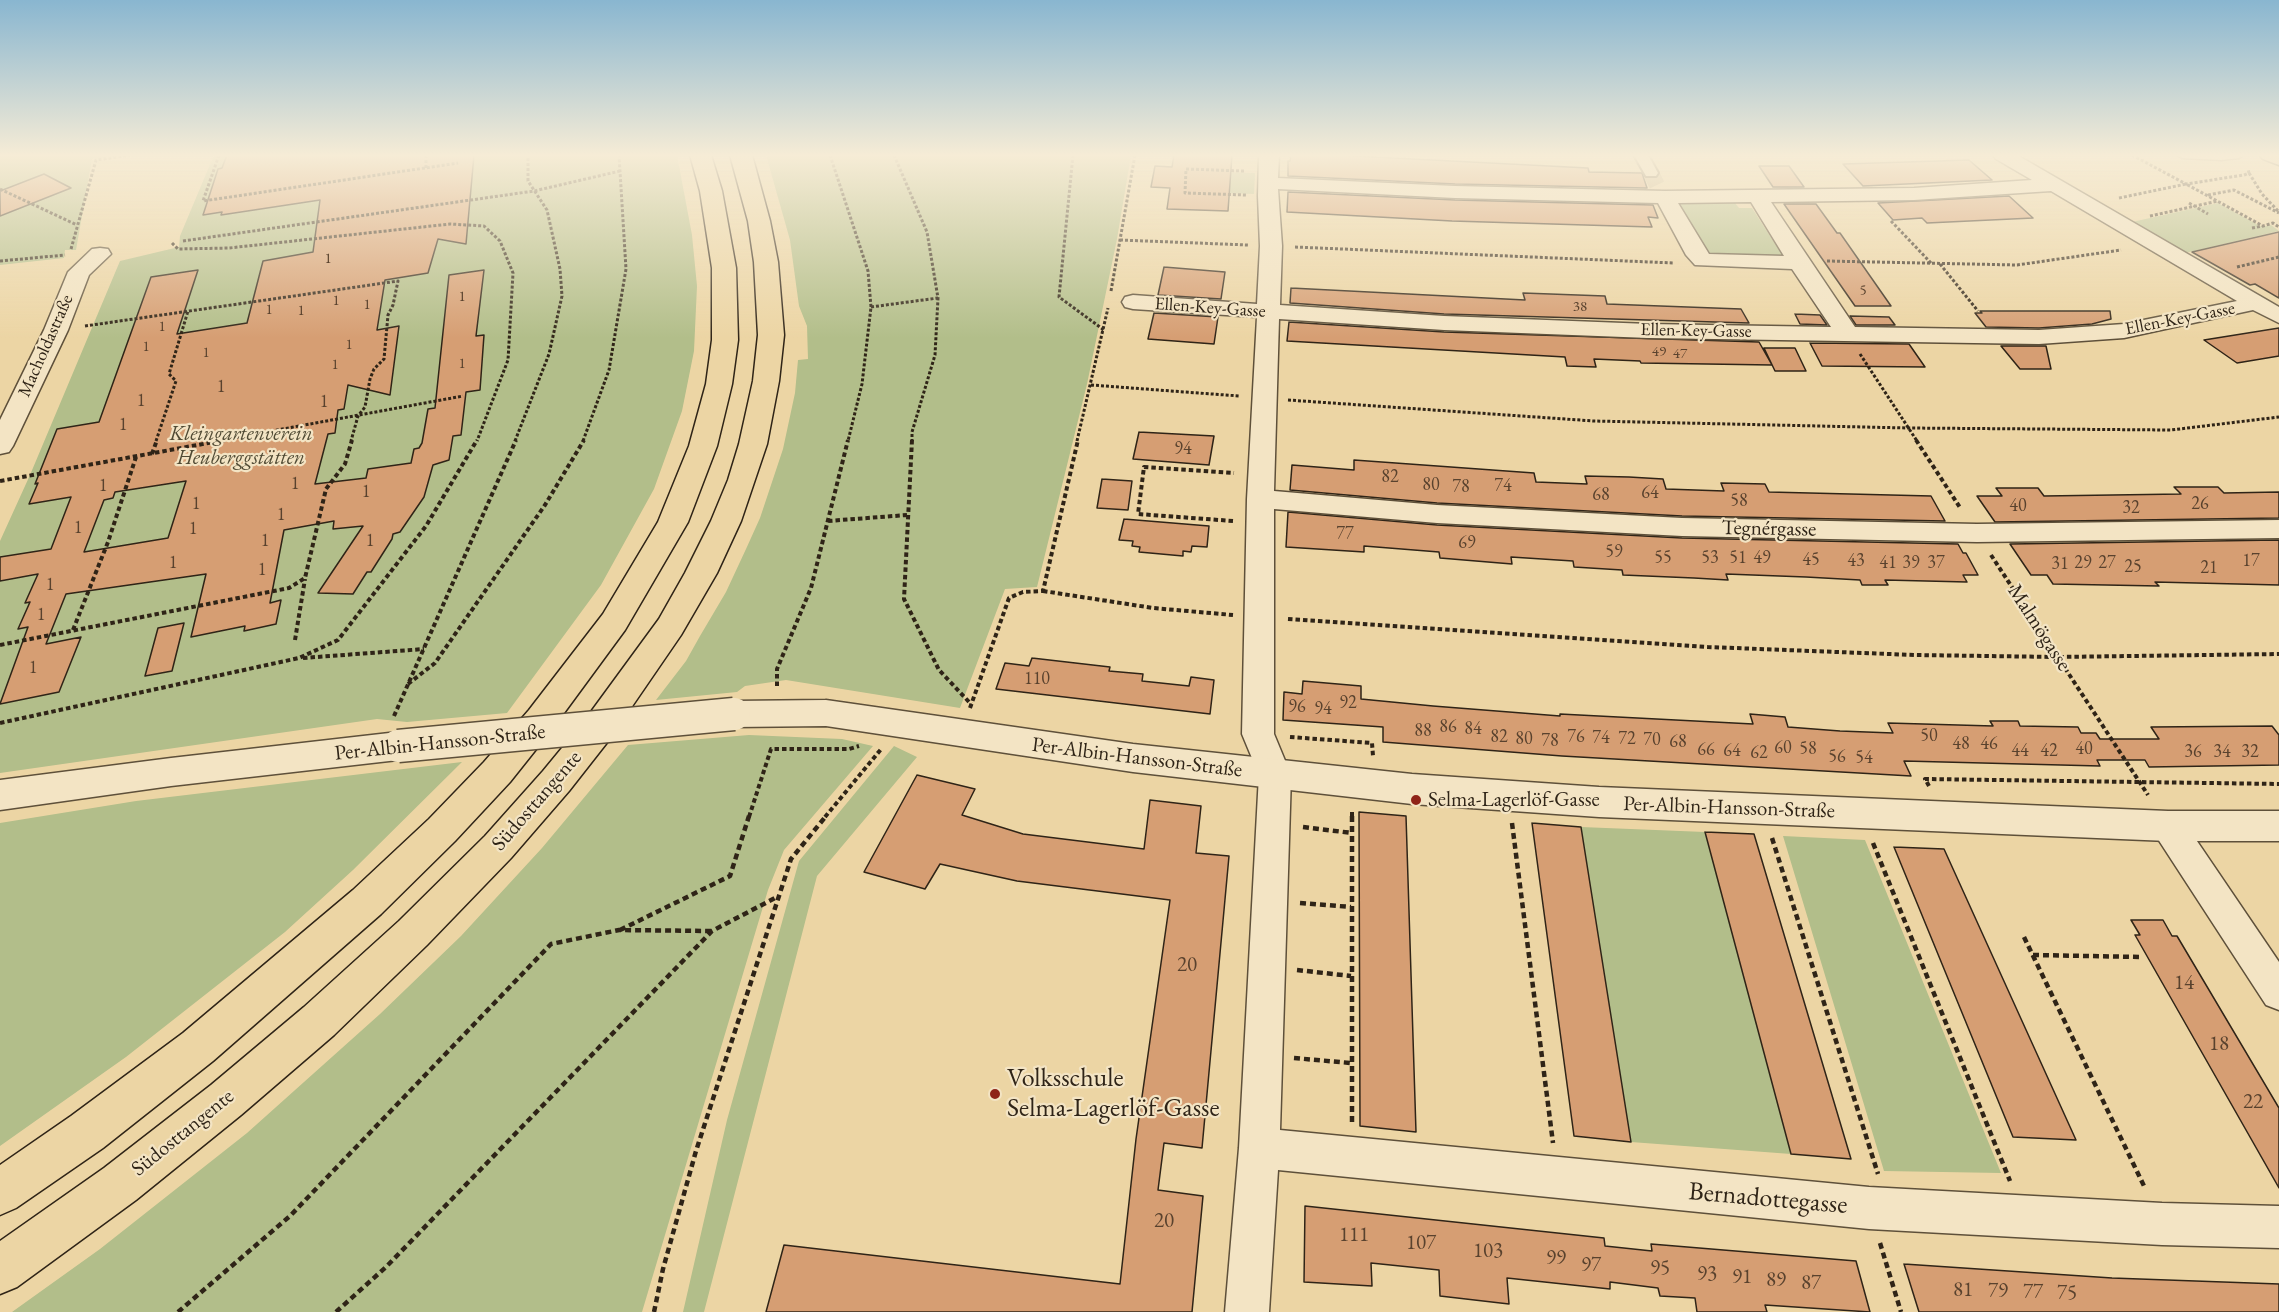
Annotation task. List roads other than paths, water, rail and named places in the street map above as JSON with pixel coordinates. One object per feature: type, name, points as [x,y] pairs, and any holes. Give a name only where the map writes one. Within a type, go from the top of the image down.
[{"type":"main road","points":[[0,1192],[87,1132],[198,1047],[367,902],[442,830],[497,771],[541,719],[614,622],[673,522],[703,447],[719,384],[725,340],[724,268],[716,216]]},
{"type":"main road","name":"Südosttangente","points":[[0,1270],[120,1184],[226,1100],[319,1021],[413,933],[498,847],[556,781],[610,712],[670,627],[700,573],[726,521],[753,444],[766,381],[771,335],[766,262],[758,216]]},
{"type":"street","points":[[1247,1312],[1259,1148],[1275,776],[1258,734],[1260,499],[1271,246],[1270,216]]},
{"type":"street","points":[[1676,216],[1703,260],[1719,263],[1799,263]]},
{"type":"street","points":[[1770,216],[1847,333]]},
{"type":"street","points":[[2108,216],[2279,316]]},
{"type":"street","name":"Macholdastraße","points":[[0,446],[56,330],[79,272],[100,254]]},
{"type":"street","name":"Ellen-Key-Gasse","points":[[1133,302],[1268,313],[1615,329],[2067,336],[2124,331],[2257,303]]},
{"type":"street","name":"Tegnérgasse","points":[[1260,499],[1437,514],[1682,527],[1977,533],[2279,529]]},
{"type":"street","name":"Per-Albin-Hansson-Straße","points":[[0,795],[171,772],[395,733],[734,714],[826,713],[966,719],[1275,776],[1352,784],[1599,802],[2168,826],[2279,826]]},
{"type":"street","points":[[2168,826],[2279,993]]},
{"type":"street","name":"Bernadottegasse","points":[[1259,1148],[1879,1209],[2025,1218],[2279,1227]]},
{"type":"place","name":"Selma-Lagerlöf-Gasse","points":[[1416,800]]},
{"type":"place","name":"Volksschule Selma-Lagerlöf-Gasse","points":[[995,1094]]},
{"type":"park label","name":"Kleingartenverein Heuberggstätten","points":[[241,446]]}]
